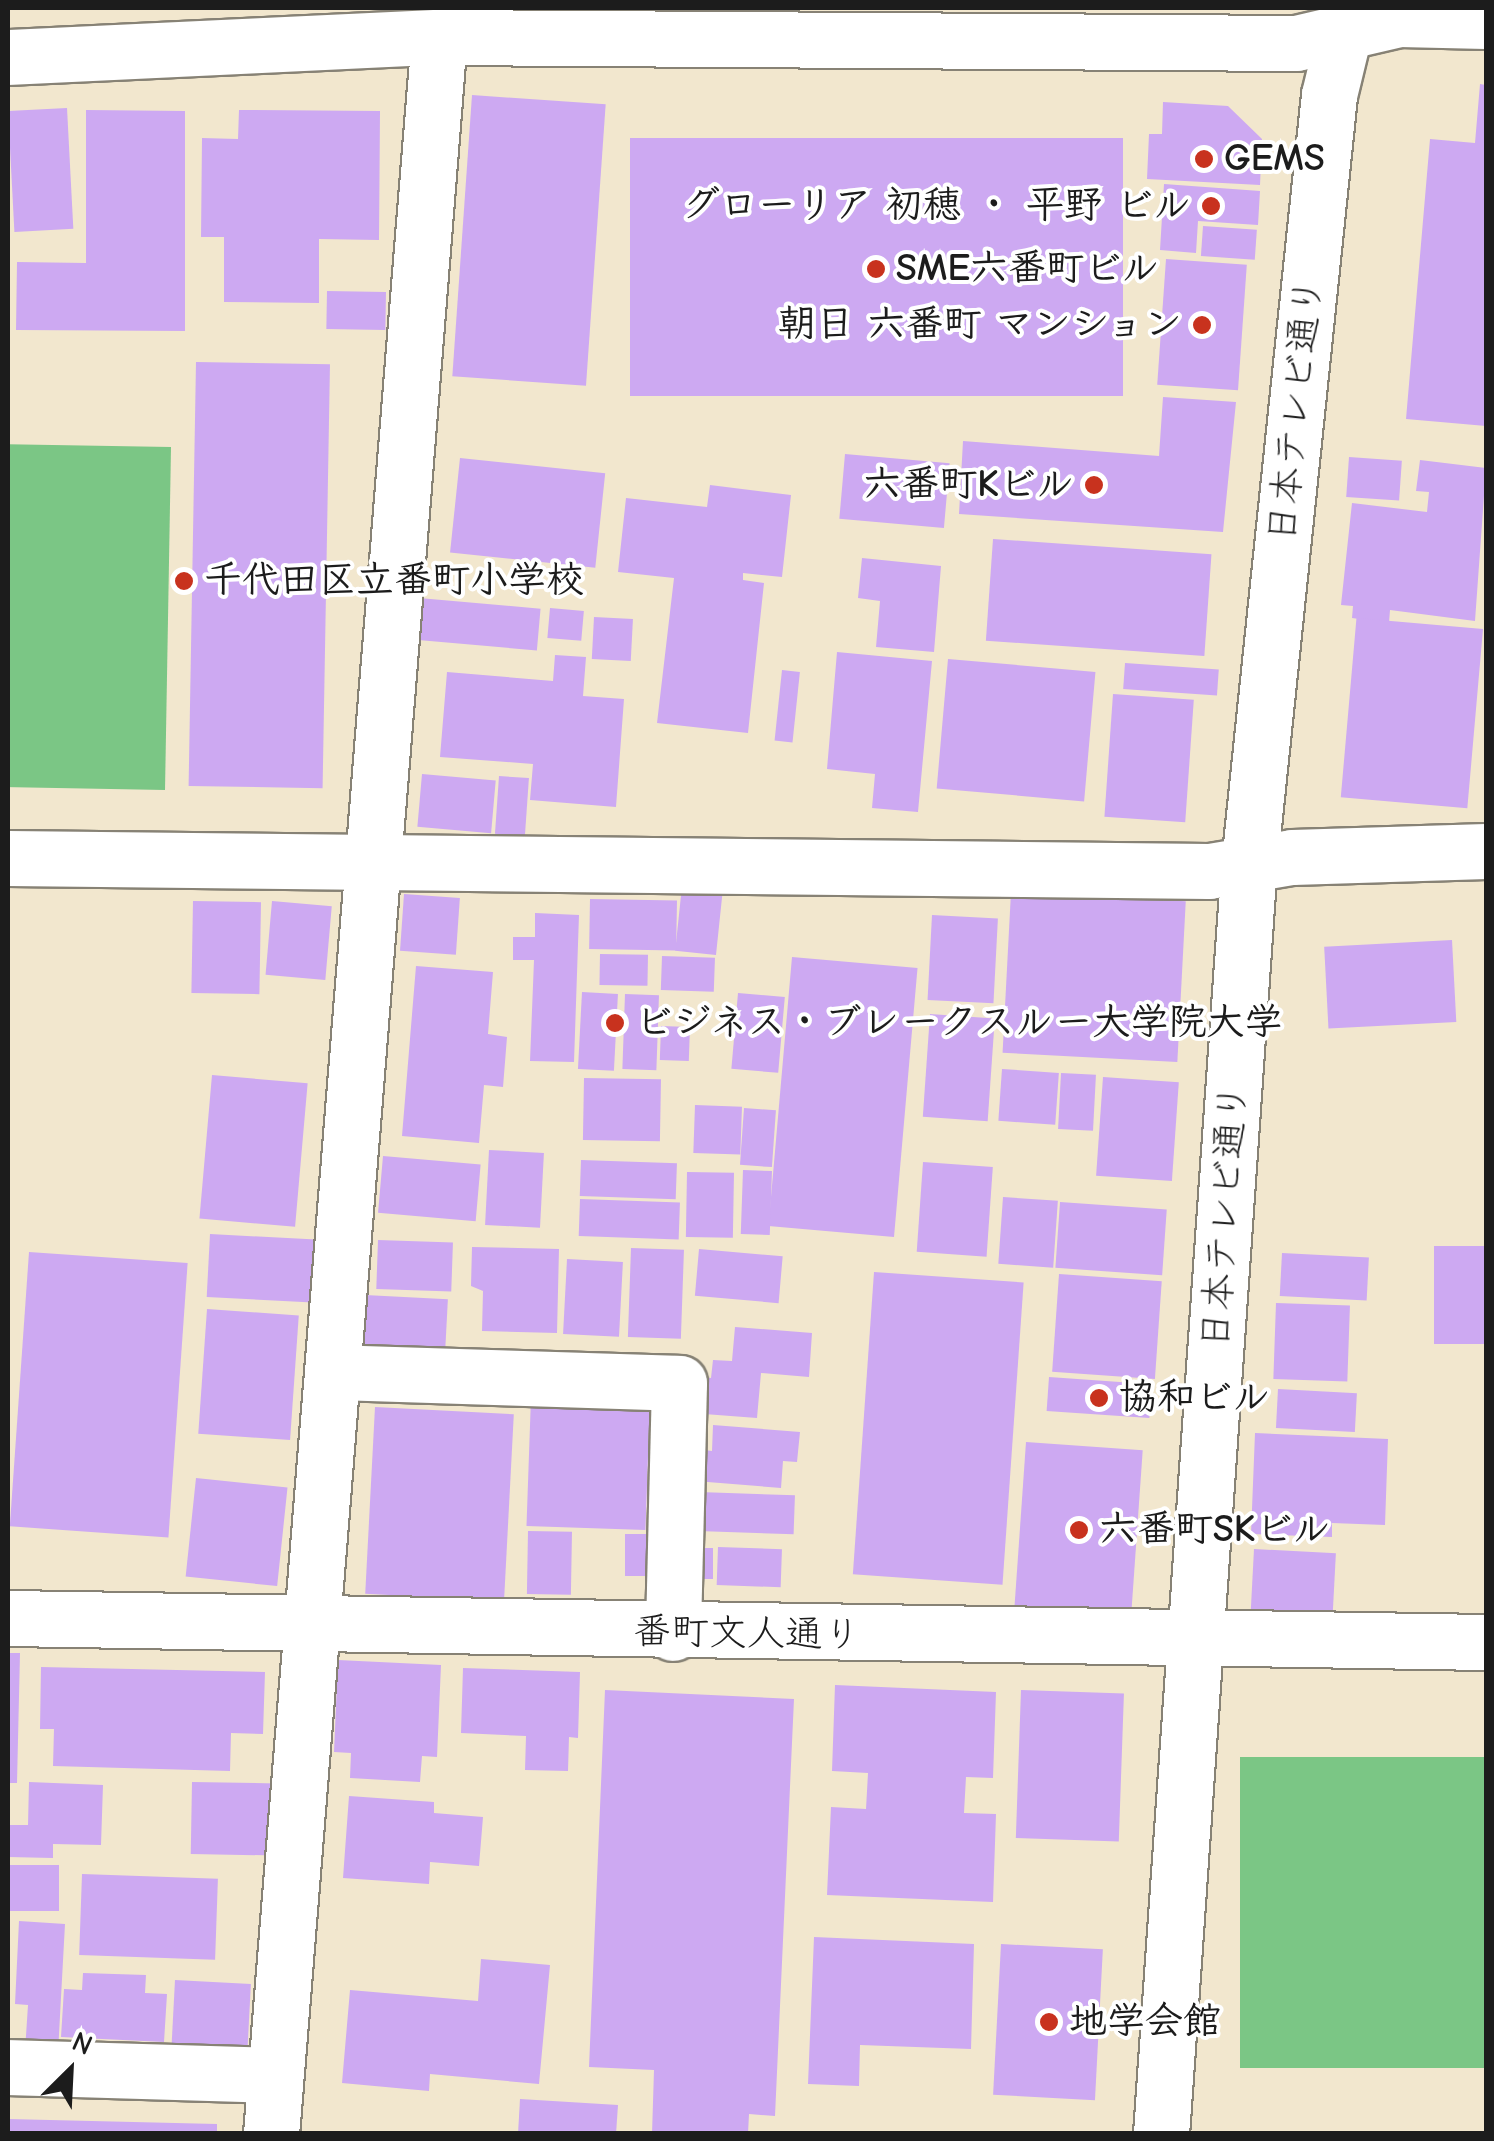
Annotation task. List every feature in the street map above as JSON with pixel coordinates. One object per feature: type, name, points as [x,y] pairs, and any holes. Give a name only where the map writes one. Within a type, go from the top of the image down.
[{"type":"street","points":[[8,57],[440,36],[815,25],[1296,43],[1351,20],[1486,20]]},
{"type":"street","name":"日本テレビ通り","points":[[1160,2134],[1250,864],[1329,95],[1351,20]]},
{"type":"street","points":[[271,2134],[317,1624],[333,1372],[440,36]]},
{"type":"street","points":[[8,858],[1149,870],[1486,851]]},
{"type":"street","points":[[333,1372],[680,1383],[673,1633]]},
{"type":"street","name":"番町文人通り","points":[[8,1618],[673,1633],[1486,1642]]},
{"type":"street","points":[[8,2067],[276,2075]]},
{"type":"green space","points":[[8,444],[171,447],[165,790],[8,787]]},
{"type":"green space","points":[[1240,1757],[1486,1757],[1486,2068],[1240,2068]]},
{"type":"building","points":[[1480,84],[1486,85],[1486,426],[1406,419],[1430,139],[1475,143]]},
{"type":"building","points":[[472,95],[606,104],[586,386],[452,376]]},
{"type":"building","name":"GEMS","points":[[1163,102],[1228,106],[1262,139],[1260,185],[1147,179],[1149,134],[1162,134]]},
{"type":"building","points":[[67,108],[73,229],[14,232],[8,111]]},
{"type":"building","points":[[86,110],[185,111],[185,331],[16,330],[17,262],[86,263]]},
{"type":"building","points":[[239,110],[380,111],[379,240],[319,239],[319,303],[224,302],[224,237],[201,237],[202,138],[238,139]]},
{"type":"building","name":"SME六番町ビル","points":[[630,138],[1123,138],[1123,396],[630,396]]},
{"type":"building","name":"グローリア 初穂 ・ 平野 ビル","points":[[1164,184],[1260,191],[1258,225],[1198,221],[1196,253],[1160,250]]},
{"type":"building","points":[[1203,226],[1257,230],[1255,260],[1201,256]]},
{"type":"building","name":"朝日 六番町 マンション","points":[[1166,259],[1247,265],[1238,390],[1157,385]]},
{"type":"building","points":[[327,291],[386,292],[385,330],[326,329]]},
{"type":"building","points":[[196,362],[330,364],[323,788],[189,786]]},
{"type":"building","name":"六番町Kビル","points":[[1163,397],[1236,402],[1223,532],[959,514],[963,441],[1159,456]]},
{"type":"building","points":[[845,454],[950,463],[944,528],[839,519]]},
{"type":"building","points":[[1349,457],[1402,461],[1399,501],[1346,497]]},
{"type":"building","points":[[460,458],[605,473],[595,568],[450,552]]},
{"type":"building","points":[[1420,460],[1486,468],[1475,621],[1390,610],[1389,623],[1352,618],[1353,606],[1341,605],[1352,503],[1427,512],[1429,492],[1416,491]]},
{"type":"building","points":[[710,485],[791,495],[782,577],[743,573],[743,580],[764,583],[748,733],[657,723],[674,578],[618,572],[626,498],[707,507]]},
{"type":"building","points":[[993,539],[1211,554],[1204,656],[986,641]]},
{"type":"building","points":[[862,558],[941,566],[934,652],[876,647],[880,601],[858,598]]},
{"type":"building","points":[[419,598],[541,609],[537,650],[415,640]]},
{"type":"building","points":[[550,608],[584,611],[581,641],[547,638]]},
{"type":"building","points":[[594,617],[633,619],[631,661],[592,659]]},
{"type":"building","points":[[1356,618],[1483,629],[1467,808],[1341,797]]},
{"type":"building","points":[[837,652],[932,661],[918,812],[872,808],[875,774],[827,769]]},
{"type":"building","points":[[555,655],[586,657],[583,696],[624,699],[616,807],[530,800],[533,764],[440,757],[447,672],[553,681]]},
{"type":"building","points":[[948,659],[1095,672],[1084,801],[937,789]]},
{"type":"building","points":[[1125,663],[1219,670],[1217,695],[1123,689]]},
{"type":"building","points":[[782,670],[800,672],[792,742],[775,741]]},
{"type":"building","points":[[1113,694],[1194,700],[1185,822],[1104,817]]},
{"type":"building","points":[[422,774],[496,780],[491,833],[417,827]]},
{"type":"building","points":[[499,776],[529,778],[525,836],[495,834]]},
{"type":"building","points":[[682,886],[723,890],[716,955],[675,951]]},
{"type":"building","points":[[1011,892],[1186,901],[1177,1062],[1003,1053]]},
{"type":"building","points":[[404,894],[460,898],[456,955],[400,951]]},
{"type":"building","points":[[590,899],[677,901],[676,951],[589,949]]},
{"type":"building","points":[[193,901],[261,902],[259,994],[191,993]]},
{"type":"building","points":[[272,901],[332,906],[325,980],[266,975]]},
{"type":"building","points":[[535,913],[579,915],[574,1062],[530,1061],[534,960],[513,960],[513,937],[535,937]]},
{"type":"building","points":[[932,915],[998,918],[993,1003],[928,1000]]},
{"type":"building","points":[[1452,940],[1456,1022],[1328,1029],[1324,947]]},
{"type":"building","points":[[600,954],[648,955],[647,986],[599,985]]},
{"type":"building","points":[[662,956],[715,958],[714,992],[661,990]]},
{"type":"building","points":[[792,957],[918,968],[894,1237],[768,1226]]},
{"type":"building","points":[[416,966],[493,972],[488,1034],[507,1037],[503,1087],[484,1085],[479,1143],[402,1136]]},
{"type":"building","points":[[582,992],[618,994],[614,1071],[578,1069]]},
{"type":"building","points":[[738,993],[785,997],[778,1073],[731,1069]]},
{"type":"building","points":[[625,994],[659,995],[656,1070],[622,1069]]},
{"type":"building","points":[[930,1014],[995,1019],[988,1121],[923,1117]]},
{"type":"building","points":[[661,1026],[690,1027],[689,1061],[660,1060]]},
{"type":"building","points":[[1002,1069],[1059,1073],[1055,1125],[998,1121]]},
{"type":"building","points":[[1061,1073],[1096,1075],[1093,1131],[1058,1129]]},
{"type":"building","points":[[212,1075],[308,1083],[295,1227],[199,1218]]},
{"type":"building","points":[[1103,1077],[1179,1082],[1172,1181],[1096,1176]]},
{"type":"building","points":[[584,1078],[661,1079],[660,1141],[583,1140]]},
{"type":"building","points":[[695,1105],[742,1107],[740,1155],[693,1153]]},
{"type":"building","points":[[744,1108],[776,1110],[772,1167],[740,1165]]},
{"type":"building","points":[[489,1150],[544,1153],[540,1228],[485,1225]]},
{"type":"building","points":[[383,1156],[481,1165],[476,1221],[378,1213]]},
{"type":"building","points":[[581,1160],[677,1163],[676,1199],[580,1196]]},
{"type":"building","points":[[923,1162],[993,1167],[987,1257],[917,1252]]},
{"type":"building","points":[[743,1170],[772,1171],[770,1235],[741,1234]]},
{"type":"building","points":[[687,1172],[734,1173],[733,1238],[686,1237]]},
{"type":"building","points":[[1003,1197],[1058,1201],[1053,1268],[998,1264]]},
{"type":"building","points":[[580,1199],[680,1202],[679,1239],[579,1236]]},
{"type":"building","points":[[1060,1202],[1167,1209],[1162,1275],[1055,1268]]},
{"type":"building","points":[[210,1234],[316,1240],[313,1302],[207,1297]]},
{"type":"building","points":[[378,1240],[453,1243],[451,1292],[376,1289]]},
{"type":"building","points":[[1434,1246],[1486,1246],[1486,1344],[1434,1344]]},
{"type":"building","points":[[472,1247],[559,1249],[557,1333],[482,1331],[483,1291],[471,1286]]},
{"type":"building","points":[[631,1248],[684,1250],[681,1339],[628,1337]]},
{"type":"building","points":[[699,1249],[783,1256],[779,1303],[695,1296]]},
{"type":"building","points":[[29,1252],[188,1263],[168,1537],[10,1526]]},
{"type":"building","points":[[1282,1253],[1369,1258],[1367,1300],[1280,1296]]},
{"type":"building","points":[[567,1259],[623,1262],[619,1337],[563,1334]]},
{"type":"building","points":[[874,1272],[1024,1282],[1002,1585],[853,1574]]},
{"type":"building","points":[[1059,1274],[1162,1281],[1155,1379],[1052,1372]]},
{"type":"building","points":[[365,1295],[448,1299],[445,1354],[362,1350]]},
{"type":"building","points":[[1276,1303],[1350,1306],[1347,1382],[1273,1379]]},
{"type":"building","points":[[207,1309],[299,1315],[290,1440],[198,1434]]},
{"type":"building","points":[[735,1327],[812,1333],[809,1377],[761,1373],[757,1418],[691,1413],[694,1376],[711,1378],[713,1360],[732,1361]]},
{"type":"building","name":"協和ビル","points":[[1049,1377],[1152,1384],[1149,1418],[1047,1411]]},
{"type":"building","points":[[1278,1389],[1357,1393],[1355,1432],[1276,1428]]},
{"type":"building","points":[[531,1397],[650,1401],[645,1530],[526,1526]]},
{"type":"building","points":[[375,1407],[514,1414],[504,1601],[365,1594]]},
{"type":"building","points":[[713,1425],[800,1432],[797,1462],[783,1461],[781,1488],[695,1481],[697,1449],[712,1451]]},
{"type":"building","points":[[1255,1433],[1388,1439],[1385,1525],[1332,1523],[1332,1537],[1251,1534]]},
{"type":"building","name":"六番町SKビル","points":[[1026,1442],[1143,1450],[1131,1617],[1014,1609]]},
{"type":"building","points":[[196,1478],[287,1488],[277,1586],[186,1576]]},
{"type":"building","points":[[699,1492],[795,1495],[794,1534],[698,1531]]},
{"type":"building","points":[[528,1531],[572,1532],[571,1595],[527,1594]]},
{"type":"building","points":[[625,1534],[649,1534],[649,1576],[625,1576]]},
{"type":"building","points":[[718,1547],[782,1549],[781,1587],[717,1585]]},
{"type":"building","points":[[684,1548],[713,1548],[713,1579],[684,1579]]},
{"type":"building","points":[[1254,1549],[1336,1553],[1332,1620],[1250,1616]]},
{"type":"building","points":[[8,1653],[20,1653],[17,1783],[8,1783]]},
{"type":"building","points":[[338,1660],[441,1665],[437,1757],[422,1756],[420,1782],[350,1778],[351,1753],[334,1752]]},
{"type":"building","points":[[41,1667],[265,1672],[263,1734],[231,1733],[230,1771],[53,1766],[54,1729],[40,1729]]},
{"type":"building","points":[[463,1668],[580,1672],[578,1738],[569,1737],[568,1771],[525,1770],[526,1736],[461,1733]]},
{"type":"building","points":[[835,1685],[996,1692],[993,1778],[966,1777],[964,1813],[996,1814],[993,1902],[827,1895],[831,1807],[866,1809],[868,1773],[832,1771]]},
{"type":"building","points":[[605,1690],[794,1699],[775,2116],[749,2114],[748,2134],[652,2134],[654,2070],[589,2067]]},
{"type":"building","points":[[1021,1690],[1124,1694],[1119,1842],[1016,1838]]},
{"type":"building","points":[[29,1782],[103,1785],[101,1845],[53,1844],[53,1858],[8,1857],[8,1825],[28,1825]]},
{"type":"building","points":[[192,1782],[277,1783],[276,1855],[191,1854]]},
{"type":"building","points":[[349,1796],[434,1802],[434,1813],[483,1817],[479,1866],[430,1862],[429,1884],[343,1878]]},
{"type":"building","points":[[8,1865],[59,1865],[59,1911],[8,1911]]},
{"type":"building","points":[[82,1874],[218,1879],[215,1960],[79,1955]]},
{"type":"building","points":[[19,1921],[65,1924],[58,2053],[25,2051],[28,2005],[15,2004]]},
{"type":"building","points":[[814,1937],[974,1944],[971,2049],[860,2045],[859,2086],[808,2084]]},
{"type":"building","name":"地学会館","points":[[1001,1944],[1103,1949],[1095,2100],[993,2095]]},
{"type":"building","points":[[481,1959],[550,1965],[539,2084],[430,2074],[429,2091],[342,2083],[350,1990],[478,2001]]},
{"type":"building","points":[[83,1973],[146,1975],[145,1993],[167,1994],[164,2042],[61,2037],[64,1989],[82,1990]]},
{"type":"building","points":[[175,1980],[251,1984],[248,2047],[172,2043]]},
{"type":"building","points":[[520,2099],[618,2105],[616,2134],[518,2134]]},
{"type":"building","points":[[8,2119],[217,2124],[217,2134],[8,2134]]},
{"type":"place","name":"GEMS","points":[[1204,159]]},
{"type":"place","name":"グローリア 初穂 ・ 平野 ビル","points":[[1211,206]]},
{"type":"place","name":"SME六番町ビル","points":[[876,269]]},
{"type":"place","name":"朝日 六番町 マンション","points":[[1202,325]]},
{"type":"place","name":"六番町Kビル","points":[[1094,485]]},
{"type":"place","name":"千代田区立番町小学校","points":[[184,581]]},
{"type":"place","name":"ビジネス・ブレークスルー大学院大学","points":[[615,1023]]},
{"type":"place","name":"協和ビル","points":[[1099,1398]]},
{"type":"place","name":"六番町SKビル","points":[[1079,1530]]},
{"type":"place","name":"地学会館","points":[[1049,2022]]}]
